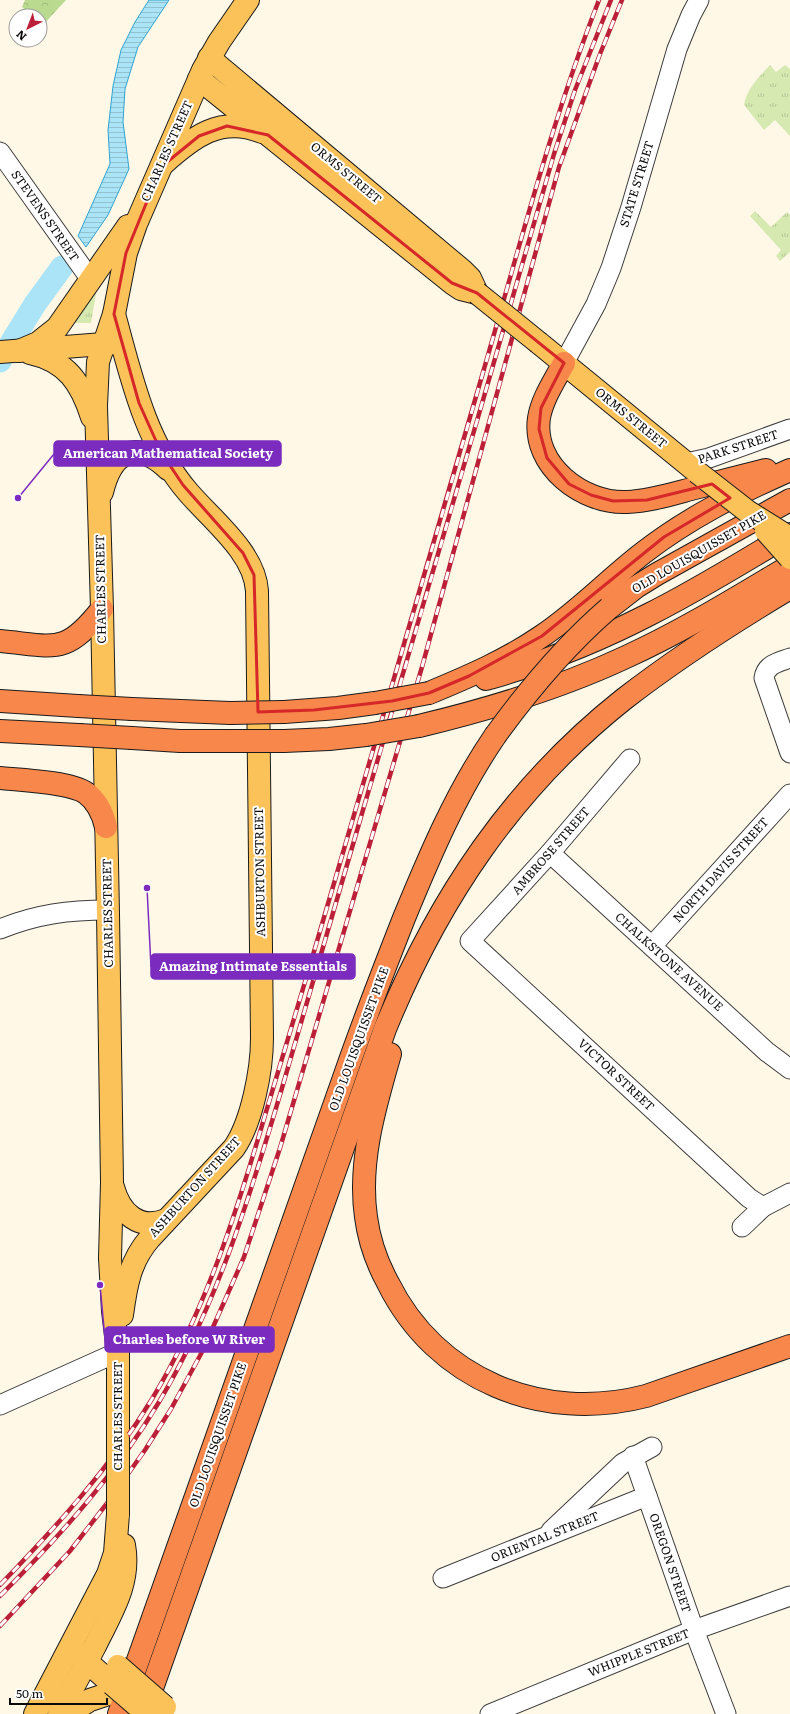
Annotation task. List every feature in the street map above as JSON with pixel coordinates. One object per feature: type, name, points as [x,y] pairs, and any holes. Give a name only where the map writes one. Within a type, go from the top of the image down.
[{"type":"highway","points":[[564,363],[541,408],[539,419],[540,439],[547,458],[556,472],[569,484],[591,495],[613,501],[647,500],[790,463]]},
{"type":"highway","points":[[429,693],[480,671],[533,642],[559,624],[636,558],[676,529],[722,502],[790,470]]},
{"type":"highway","name":"OLD LOUISQUISSET PIKE","points":[[122,1695],[374,996],[441,832],[462,790],[495,736],[544,672],[582,632],[609,608],[636,587],[657,574],[790,500]]},
{"type":"highway","points":[[0,701],[230,713],[284,712],[332,709],[429,693],[499,675],[550,658],[599,638],[669,604],[790,534]]},
{"type":"highway","points":[[0,731],[180,741],[284,741],[329,739],[366,735],[419,726],[468,714],[514,700],[561,685],[605,667],[671,635],[790,566]]},
{"type":"highway","name":"OLD LOUISQUISSET PIKE","points":[[122,1695],[394,1008],[424,943],[458,882],[492,834],[529,788],[569,748],[619,703],[667,667],[790,588]]},
{"type":"highway","points":[[0,641],[53,646],[64,644],[73,640],[82,632],[102,609]]},
{"type":"highway","points":[[0,778],[65,786],[81,790],[96,803],[106,827]]},
{"type":"highway","points":[[424,943],[374,1113],[367,1151],[364,1182],[366,1218],[375,1255],[398,1302],[422,1333],[451,1360],[482,1380],[504,1390],[527,1397],[576,1405],[612,1403],[646,1396],[790,1346]]},
{"type":"main road","name":"CHARLES STREET","points":[[34,1714],[75,1639],[111,1567],[116,1546],[118,1514],[118,1352],[111,1289],[112,1182],[102,609],[96,394],[98,362],[113,343],[114,314],[126,253],[141,212],[209,58],[248,0]]},
{"type":"main road","name":"ORMS STREET","points":[[209,58],[463,270],[473,283],[477,293]]},
{"type":"main road","name":"ORMS STREET","points":[[199,79],[452,283],[461,289],[477,293],[692,468],[747,511],[790,538]]},
{"type":"main road","points":[[161,167],[192,140],[221,126],[243,127],[268,135]]},
{"type":"main road","points":[[9,352],[38,343],[52,333],[63,320],[119,238],[141,212]]},
{"type":"main road","points":[[9,352],[113,343],[147,424],[161,452],[177,478]]},
{"type":"main road","points":[[9,352],[48,358],[62,366],[72,375],[84,395],[97,432]]},
{"type":"main road","points":[[99,504],[106,479],[112,466],[119,458],[126,454],[135,452],[150,456],[161,463],[177,478]]},
{"type":"main road","name":"ASHBURTON STREET","points":[[118,1352],[126,1287],[130,1271],[144,1246],[238,1142],[245,1128],[254,1095],[261,1059],[256,591],[254,575],[250,564],[238,547],[177,478]]},
{"type":"main road","points":[[747,511],[790,558]]},
{"type":"main road","points":[[112,1182],[122,1207],[136,1221],[149,1224],[166,1220]]},
{"type":"main road","name":"CHARLES STREET","points":[[59,1714],[118,1600],[123,1584],[125,1558],[118,1514]]},
{"type":"main road","points":[[75,1639],[91,1653],[122,1695],[161,1712]]},
{"type":"main road","points":[[68,1714],[86,1702],[122,1695],[161,1712]]},
{"type":"street","name":"STATE STREET","points":[[564,363],[596,304],[611,268],[631,207],[677,49],[699,0]]},
{"type":"street","name":"STEVENS STREET","points":[[0,152],[91,280]]},
{"type":"street","name":"PARK STREET","points":[[692,468],[709,458],[790,429]]},
{"type":"street","points":[[790,658],[772,665],[766,671],[764,678],[790,753]]},
{"type":"street","name":"AMBROSE STREET","points":[[470,941],[550,853],[630,759]]},
{"type":"street","name":"NORTH DAVIS STREET","points":[[652,946],[790,794]]},
{"type":"street","name":"CHALKSTONE AVENUE","points":[[550,853],[771,1055],[790,1069]]},
{"type":"street","points":[[0,929],[34,917],[57,912],[108,910]]},
{"type":"street","name":"VICTOR STREET","points":[[470,941],[749,1198],[763,1207]]},
{"type":"street","points":[[742,1226],[763,1207],[790,1193]]},
{"type":"street","points":[[0,1405],[118,1352]]},
{"type":"street","points":[[542,1538],[623,1463],[633,1456],[652,1447]]},
{"type":"street","name":"OREGON STREET","points":[[633,1456],[694,1630],[726,1714]]},
{"type":"street","name":"ORIENTAL STREET","points":[[443,1578],[647,1496]]},
{"type":"street","name":"WHIPPLE STREET","points":[[490,1714],[694,1630],[790,1596]]},
{"type":"highlighted area","points":[[227,126],[268,135],[452,283],[477,293],[564,363],[541,408],[539,429],[547,458],[569,484],[591,495],[613,501],[647,500],[712,484],[730,498],[664,537],[542,636],[469,676],[429,693],[392,701],[314,710],[258,712],[254,575],[243,553],[183,485],[161,452],[139,403],[114,314],[126,253],[161,167],[199,136]]},
{"type":"green space","points":[[25,0],[66,0],[48,20],[48,8],[22,7]]},
{"type":"green space","points":[[770,65],[776,72],[785,65],[790,69],[790,136],[775,120],[764,130],[744,105],[750,88]]},
{"type":"green space","points":[[755,211],[771,227],[787,212],[790,215],[790,252],[780,261],[776,256],[781,250],[750,216]]},
{"type":"green space","points":[[97,288],[91,323],[73,323]]},
{"type":"water","points":[[149,0],[169,0],[138,47],[125,89],[123,122],[129,169],[108,215],[86,247],[78,236],[110,164],[108,130],[113,86],[121,50],[135,22]]},
{"type":"waterway","points":[[0,361],[35,304],[62,267]]},
{"type":"railway","points":[[0,1585],[62,1519],[100,1473],[136,1424],[152,1399],[189,1331],[218,1259],[244,1186],[311,963],[448,495],[537,183],[566,91],[599,0]]},
{"type":"railway","points":[[0,1596],[44,1551],[86,1504],[142,1429],[180,1365],[215,1288],[230,1249],[282,1088],[554,154],[575,90],[611,0]]},
{"type":"railway","points":[[0,1626],[70,1551],[108,1502],[145,1450],[171,1409],[202,1352],[244,1257],[280,1148],[422,667],[559,167],[600,54],[622,0]]},
{"type":"place","name":"American Mathematical Society","points":[[18,498]]},
{"type":"place","name":"Amazing Intimate Essentials","points":[[147,888]]},
{"type":"place","name":"Charles before W River","points":[[100,1285]]}]
